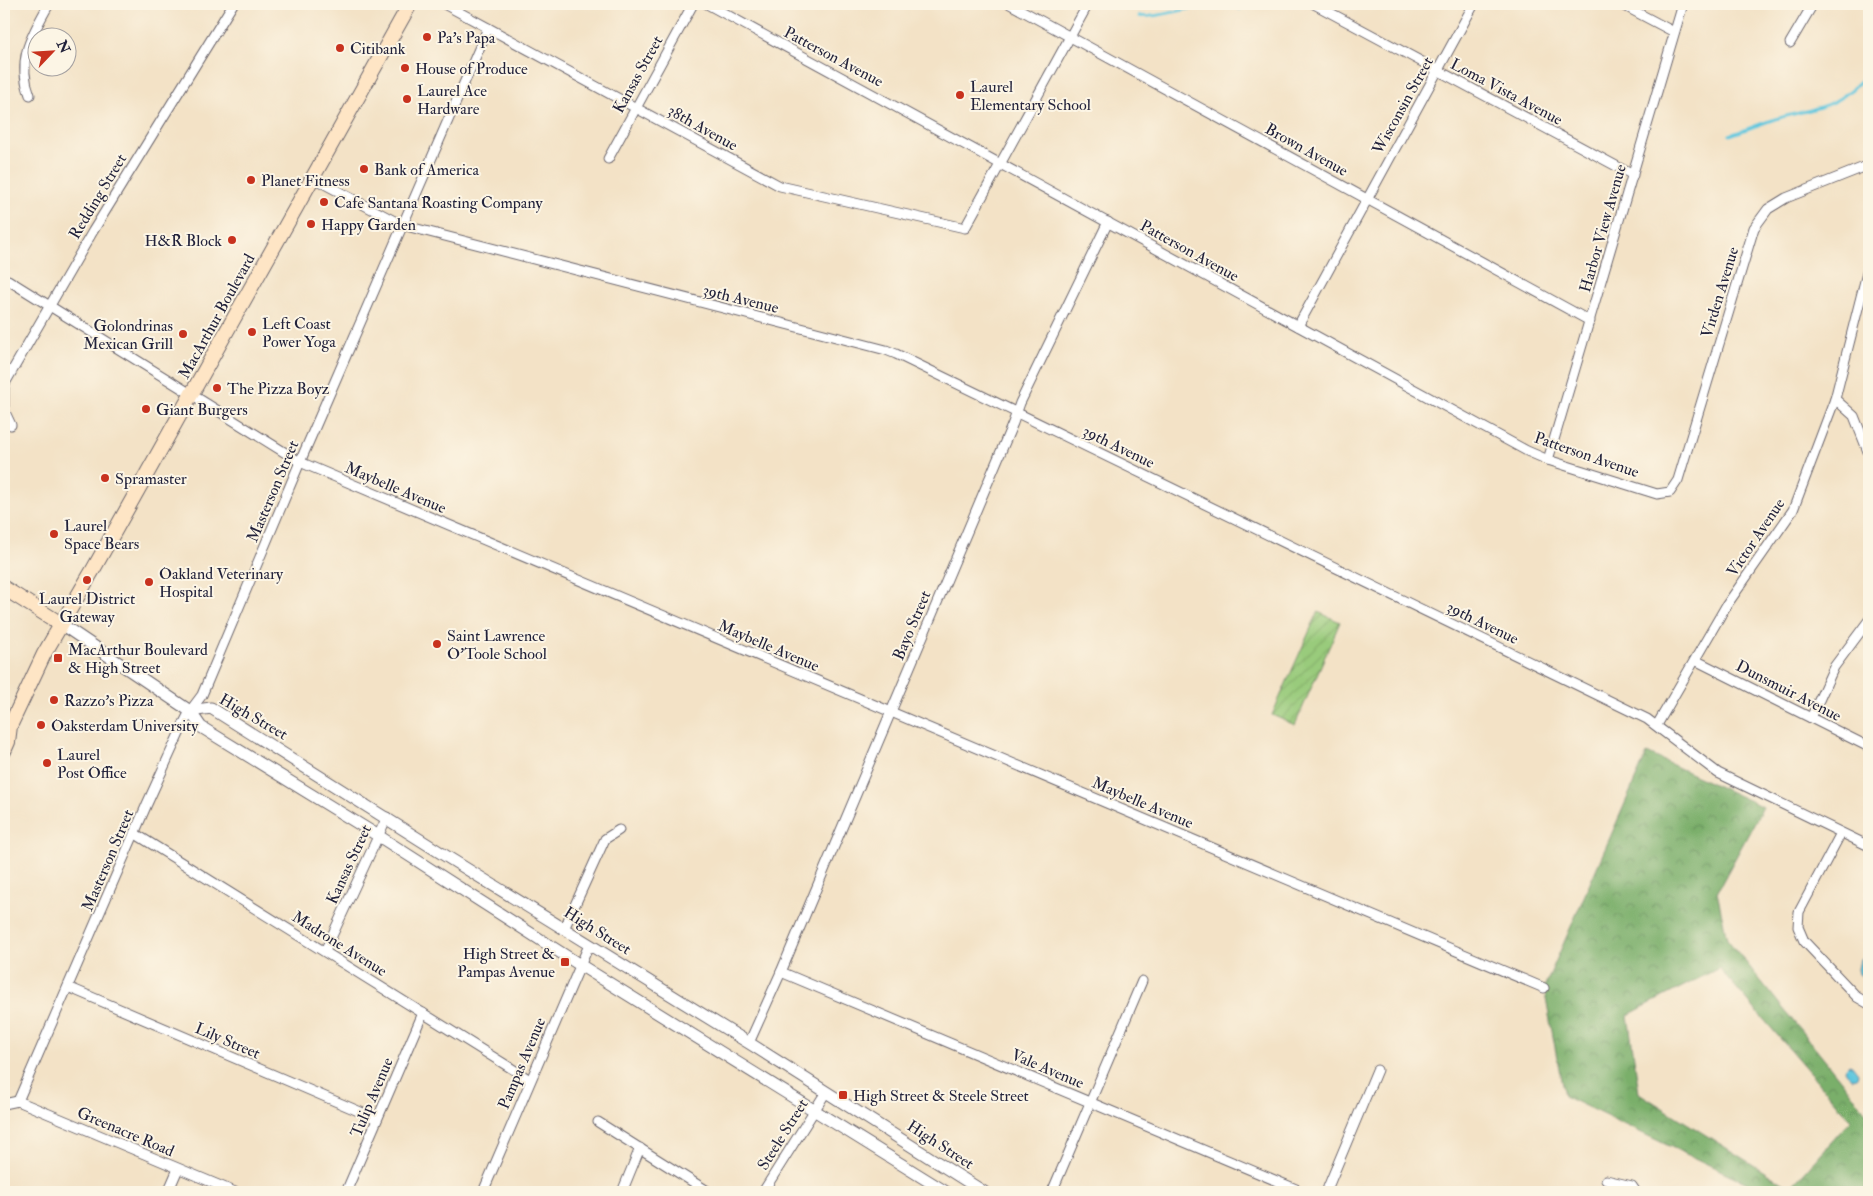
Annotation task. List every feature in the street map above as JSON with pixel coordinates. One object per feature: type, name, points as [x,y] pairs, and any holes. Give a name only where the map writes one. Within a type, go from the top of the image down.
[{"type":"main road","name":"MacArthur Boulevard","points":[[4,751],[8,742],[7,728],[44,654],[410,4]]},
{"type":"main road","points":[[4,588],[61,624]]},
{"type":"street","points":[[30,95],[24,73],[26,51],[29,39],[49,4]]},
{"type":"street","name":"Redding Street","points":[[11,426],[4,410],[4,385],[93,231],[233,4]]},
{"type":"street","name":"38th Avenue","points":[[444,4],[780,186],[964,228],[1000,163]]},
{"type":"street","name":"Kansas Street","points":[[608,159],[693,4]]},
{"type":"street","name":"Patterson Avenue","points":[[707,4],[1527,451],[1548,460],[1657,494],[1670,492]]},
{"type":"street","name":"Brown Avenue","points":[[1010,4],[1590,321]]},
{"type":"street","points":[[1000,163],[1088,4]]},
{"type":"street","name":"Loma Vista Avenue","points":[[1314,4],[1633,175]]},
{"type":"street","name":"Wisconsin Street","points":[[1298,326],[1474,4]]},
{"type":"street","points":[[1621,4],[1674,32]]},
{"type":"street","name":"Harbor View Avenue","points":[[1548,460],[1683,4]]},
{"type":"street","points":[[1790,43],[1813,4]]},
{"type":"street","name":"Masterson Street","points":[[18,1101],[134,833],[190,711],[202,695],[300,462],[488,28]]},
{"type":"street","name":"Virden Avenue","points":[[1670,492],[1678,480],[1754,228],[1768,209],[1786,198],[1869,165]]},
{"type":"street","name":"39th Avenue","points":[[313,178],[402,225],[886,350],[1657,725],[1695,757],[1718,773],[1869,846]]},
{"type":"street","name":"Bayo Street","points":[[749,1042],[781,972],[1020,403],[1108,222]]},
{"type":"street","name":"Victor Avenue","points":[[1657,725],[1726,606],[1794,510],[1835,399],[1869,265]]},
{"type":"street","name":"Maybelle Avenue","points":[[8,280],[300,462],[1544,988]]},
{"type":"street","points":[[1835,399],[1854,416],[1869,454]]},
{"type":"street","points":[[1811,718],[1834,667],[1869,620]]},
{"type":"street","points":[[61,624],[190,711],[201,727],[377,835],[580,965],[946,1192]]},
{"type":"street","name":"Dunsmuir Avenue","points":[[1695,660],[1869,747]]},
{"type":"street","name":"High Street","points":[[190,711],[211,708],[387,817],[589,946],[749,1042],[977,1190]]},
{"type":"street","name":"Kansas Street","points":[[325,952],[377,835],[387,817]]},
{"type":"street","points":[[564,929],[605,839],[618,830]]},
{"type":"street","name":"Madrone Avenue","points":[[134,833],[530,1080]]},
{"type":"street","points":[[1841,833],[1800,912],[1798,927],[1804,940],[1857,996],[1869,1004]]},
{"type":"street","name":"Pampas Avenue","points":[[483,1192],[589,946]]},
{"type":"street","name":"Vale Avenue","points":[[781,972],[1303,1192]]},
{"type":"street","points":[[1052,1192],[1142,981]]},
{"type":"street","name":"Lily Street","points":[[68,987],[377,1120]]},
{"type":"street","name":"Tulip Avenue","points":[[346,1192],[423,1013]]},
{"type":"street","points":[[1326,1192],[1377,1070]]},
{"type":"street","name":"Steele Street","points":[[763,1192],[826,1092]]},
{"type":"street","points":[[4,1104],[18,1101]]},
{"type":"street","name":"Greenacre Road","points":[[18,1101],[235,1192]]},
{"type":"street","points":[[598,1122],[710,1192]]},
{"type":"street","points":[[622,1192],[640,1148]]},
{"type":"street","points":[[168,1192],[178,1169]]},
{"type":"street","points":[[1606,1180],[1632,1186],[1636,1192]]},
{"type":"green space","points":[[1318,612],[1340,622],[1295,725],[1272,715]]},
{"type":"green space","points":[[1647,753],[1763,807],[1717,892],[1727,939],[1869,1115],[1869,1192],[1847,1192],[1845,1189],[1843,1192],[1766,1192],[1564,1096],[1544,988]],"holes":[[[1719,968],[1851,1120],[1790,1188],[1639,1093],[1628,1015]]]},
{"type":"water","points":[[1863,958],[1867,961],[1868,968],[1862,976],[1859,974],[1858,969],[1860,960]]},
{"type":"water","points":[[1849,1064],[1858,1073],[1857,1078],[1851,1079],[1845,1070]]},
{"type":"waterway","points":[[1139,16],[1163,14],[1209,4]]},
{"type":"waterway","points":[[1231,4],[1240,9]]},
{"type":"waterway","points":[[1730,135],[1775,119],[1827,105],[1848,93],[1869,71]]},
{"type":"place","name":"Pa’s Papa","points":[[427,37]]},
{"type":"place","name":"Citibank","points":[[340,48]]},
{"type":"place","name":"House of Produce","points":[[405,68]]},
{"type":"place","name":"Laurel Elementary School","points":[[960,95]]},
{"type":"place","name":"Laurel Ace Hardware","points":[[407,99]]},
{"type":"place","name":"Bank of America","points":[[364,169]]},
{"type":"place","name":"Planet Fitness","points":[[251,180]]},
{"type":"place","name":"Cafe Santana Roasting Company","points":[[324,202]]},
{"type":"place","name":"Happy Garden","points":[[311,224]]},
{"type":"place","name":"H&R Block","points":[[232,240]]},
{"type":"place","name":"Left Coast Power Yoga","points":[[252,332]]},
{"type":"place","name":"Golondrinas Mexican Grill","points":[[183,334]]},
{"type":"place","name":"The Pizza Boyz","points":[[217,388]]},
{"type":"place","name":"Giant Burgers","points":[[146,409]]},
{"type":"place","name":"Spramaster","points":[[105,478]]},
{"type":"place","name":"Laurel Space Bears","points":[[54,534]]},
{"type":"place","name":"Laurel District Gateway","points":[[87,580]]},
{"type":"place","name":"Oakland Veterinary Hospital","points":[[149,582]]},
{"type":"place","name":"Saint Lawrence O'Toole School","points":[[437,644]]},
{"type":"place","name":"MacArthur Boulevard & High Street","points":[[58,658]]},
{"type":"place","name":"Razzo's Pizza","points":[[54,700]]},
{"type":"place","name":"Oaksterdam University","points":[[41,725]]},
{"type":"place","name":"Laurel Post Office","points":[[47,763]]},
{"type":"place","name":"High Street & Pampas Avenue","points":[[565,962]]},
{"type":"place","name":"High Street & Steele Street","points":[[843,1095]]}]
